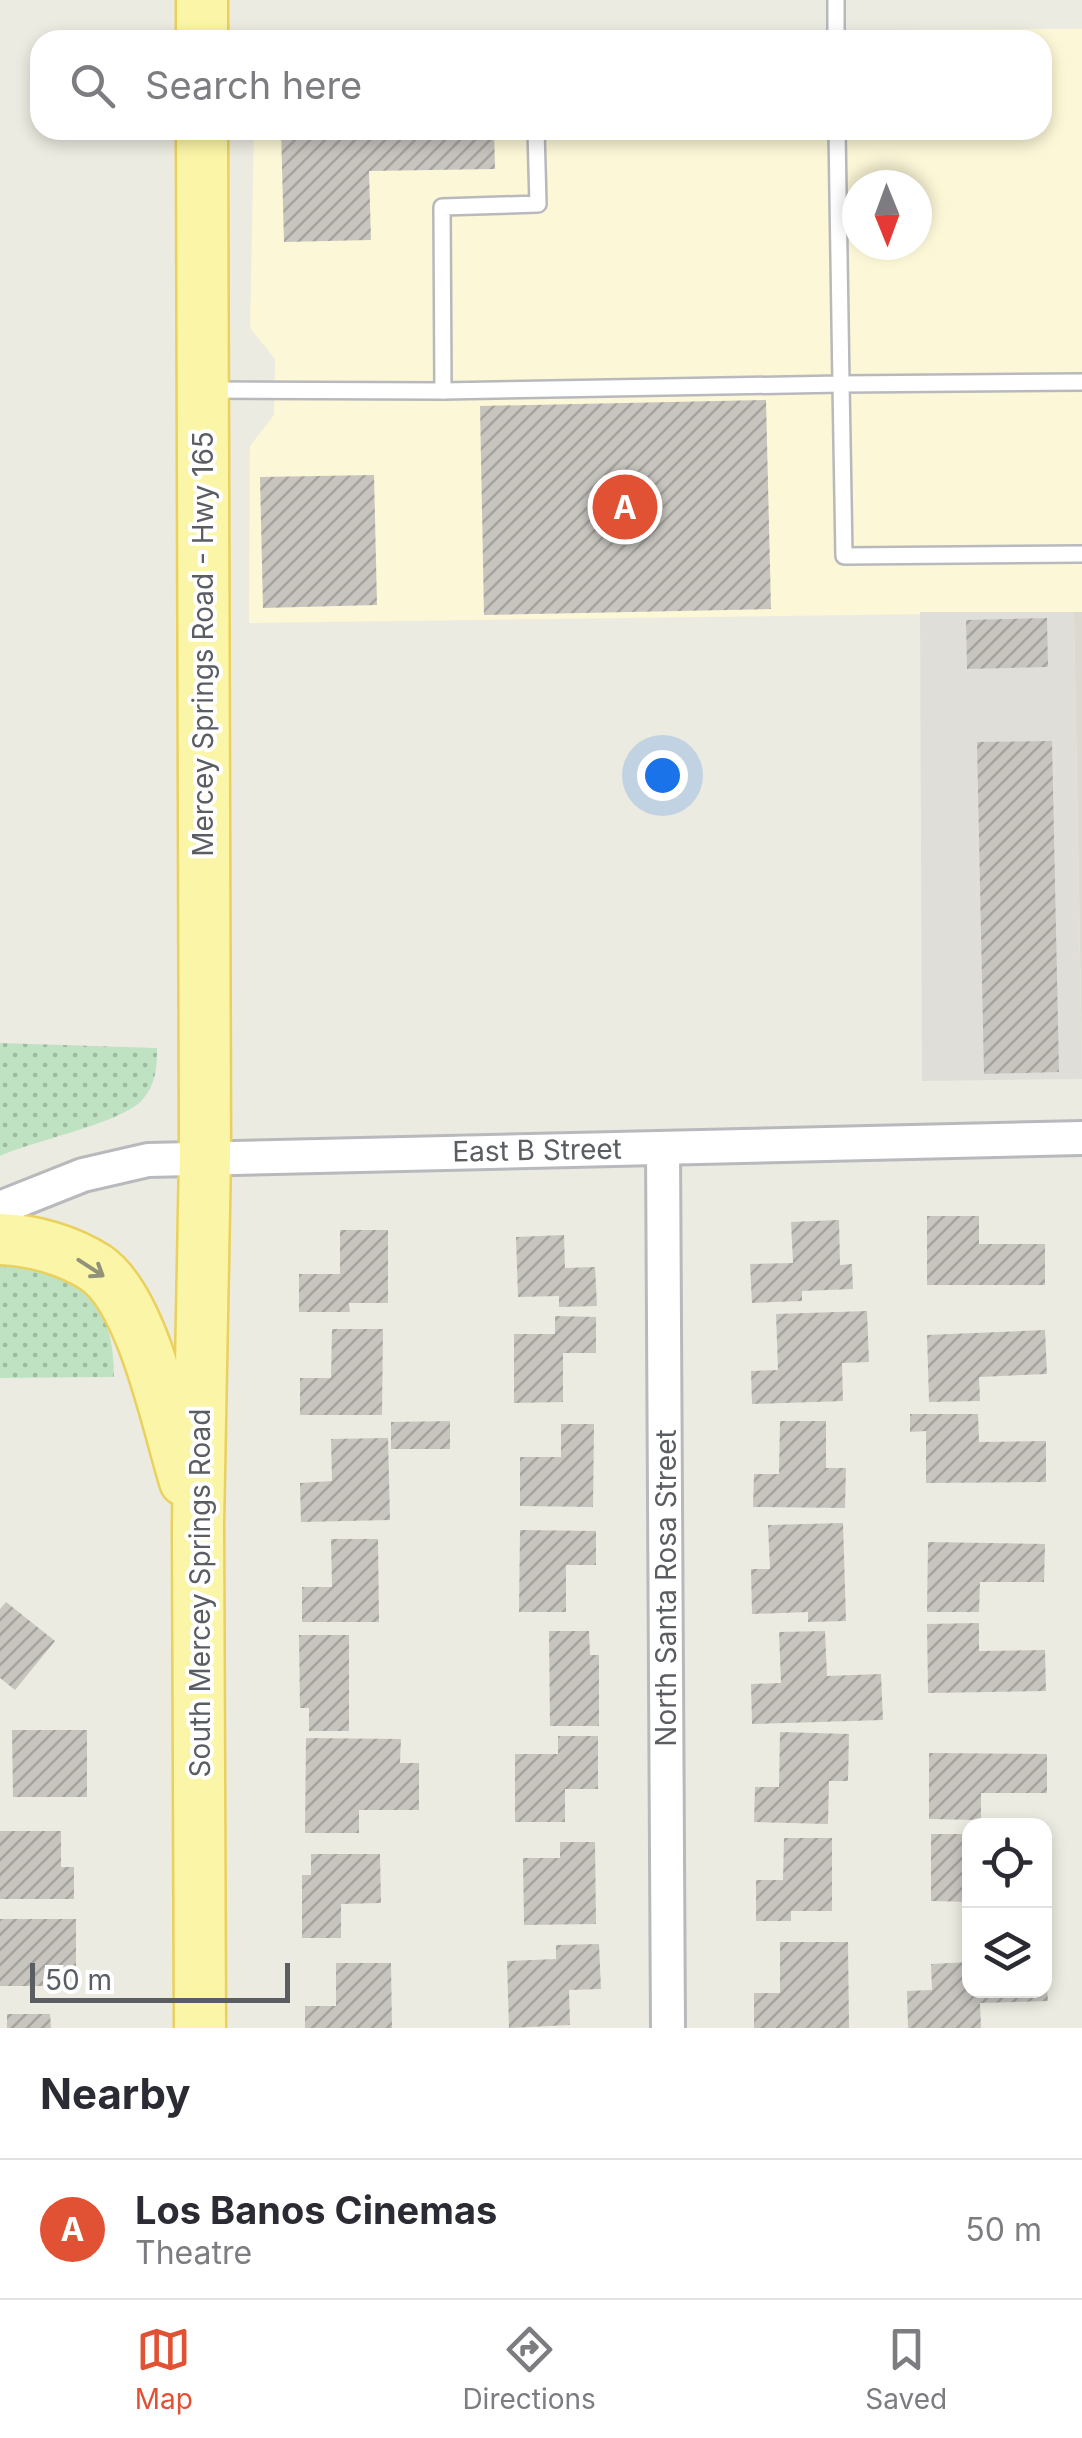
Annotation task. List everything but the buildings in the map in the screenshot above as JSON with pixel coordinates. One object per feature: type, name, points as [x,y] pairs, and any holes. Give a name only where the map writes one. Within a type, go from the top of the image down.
[{"type":"main road","points":[[202,0],[202,30]]},
{"type":"main road","name":"Mercey Springs Road - Hwy 165","points":[[202,140],[205,1157]]},
{"type":"main road","name":"South Mercey Springs Road","points":[[200,2028],[198,1524],[205,1157]]},
{"type":"main road","points":[[0,1239],[25,1240],[59,1250],[98,1269],[119,1293],[138,1328],[198,1524]]},
{"type":"street","name":"East B Street","points":[[0,1208],[83,1175],[148,1160],[1082,1138]]},
{"type":"street","name":"North Santa Rosa Street","points":[[663,1148],[668,2028]]},
{"type":"lane","points":[[836,0],[836,30]]},
{"type":"lane","points":[[443,391],[442,206],[538,204],[536,140]]},
{"type":"lane","points":[[837,140],[844,556],[1082,554]]},
{"type":"lane","points":[[202,390],[443,391],[1082,382]]},
{"type":"shaded area","points":[[1082,29],[1082,612],[249,623],[250,446],[274,415],[275,359],[250,328],[254,140],[1052,140],[1052,30],[888,30]]},
{"type":"shaded area","points":[[920,612],[1074,612],[1082,1079],[922,1081]]},
{"type":"shaded area","points":[[1074,612],[1082,612],[1082,1060]]},
{"type":"green space","points":[[0,1043],[157,1048],[155,1075],[143,1099],[133,1108],[0,1156]]},
{"type":"green space","points":[[0,1261],[50,1274],[85,1293],[98,1307],[106,1325],[114,1377],[0,1378]]},
{"type":"place","name":"Los Banos Cinemas","points":[[625,507]]}]
